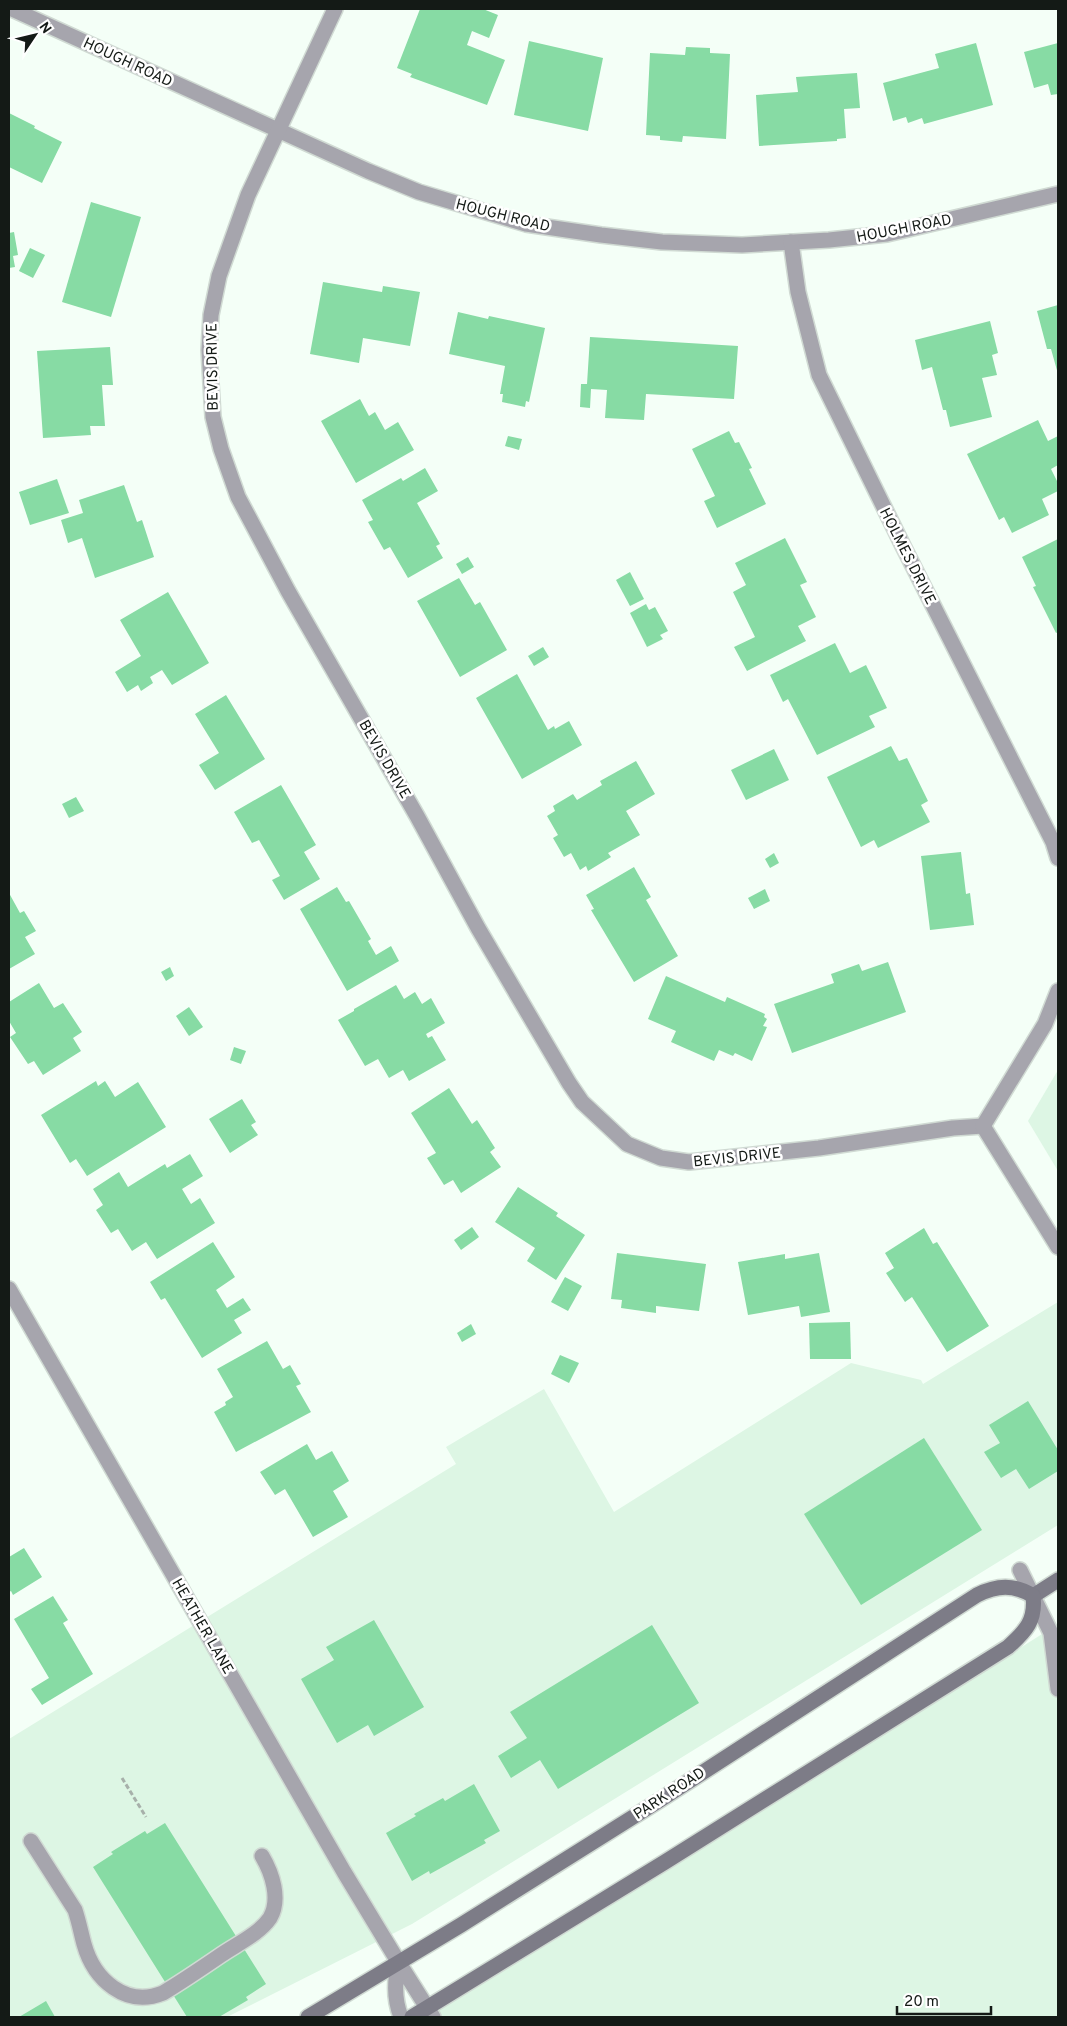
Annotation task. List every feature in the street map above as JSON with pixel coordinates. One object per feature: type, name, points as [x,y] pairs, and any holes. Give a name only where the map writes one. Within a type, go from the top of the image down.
[{"type":"main road","points":[[412,2017],[430,2012],[1008,1647],[1025,1630],[1032,1619],[1033,1596],[1058,1580]]},
{"type":"main road","name":"PARK ROAD","points":[[308,2017],[399,1963],[657,1802],[977,1595],[998,1587],[1011,1587],[1023,1590],[1033,1596]]},
{"type":"street","name":"HOUGH ROAD","points":[[12,9],[278,131],[419,192],[526,224],[662,242],[742,244],[829,240],[887,234],[1058,194]]},
{"type":"street","name":"BEVIS DRIVE","points":[[335,9],[248,195],[218,276],[211,315],[210,384],[213,417],[220,449],[238,496],[288,592],[417,816],[478,928],[582,1102],[627,1144],[661,1158],[690,1162],[819,1148],[953,1128],[983,1126]]},
{"type":"street","name":"HOLMES DRIVE","points":[[791,242],[798,292],[820,374],[903,546],[1053,842],[1058,858]]},
{"type":"street","points":[[1058,991],[1045,1024],[983,1126],[1058,1247]]},
{"type":"street","name":"HEATHER LANE","points":[[9,1289],[344,1872],[430,2012]]},
{"type":"street","points":[[1020,1570],[1051,1633],[1058,1690]]},
{"type":"street","points":[[31,1841],[75,1910],[80,1922],[87,1952],[100,1974],[116,1990],[137,1997],[148,1997],[163,1993],[264,1925],[273,1910],[275,1897],[272,1875],[262,1856]]},
{"type":"street","points":[[399,1963],[395,1987],[396,2001],[401,2017]]},
{"type":"path","points":[[122,1778],[146,1816]]},
{"type":"shaded area","points":[[1058,1070],[1058,1171],[1028,1121]]},
{"type":"shaded area","points":[[1058,1302],[1058,1525],[412,1924],[227,2017],[9,2017],[9,1739],[456,1464],[446,1447],[544,1389],[614,1512],[851,1363],[921,1380],[923,1384]]},
{"type":"shaded area","points":[[1058,1624],[1058,2017],[426,2017],[581,1924]]},
{"type":"building","points":[[420,9],[483,9],[498,15],[489,38],[472,31],[467,45],[505,60],[487,105],[410,77],[412,74],[397,68]]},
{"type":"building","points":[[529,41],[603,58],[588,131],[514,115]]},
{"type":"building","points":[[976,43],[993,105],[924,124],[922,118],[908,123],[906,117],[893,121],[883,83],[939,68],[935,54]]},
{"type":"building","points":[[1058,43],[1058,94],[1051,95],[1048,84],[1034,88],[1024,52]]},
{"type":"building","points":[[686,47],[710,48],[710,53],[730,54],[726,139],[683,136],[682,142],[660,140],[660,136],[646,135],[650,53],[685,55]]},
{"type":"building","points":[[857,73],[860,108],[844,109],[846,138],[837,139],[837,141],[759,146],[756,95],[798,92],[796,77]]},
{"type":"building","points":[[9,113],[62,142],[42,183],[9,167]]},
{"type":"building","points":[[91,202],[141,217],[111,317],[62,302]]},
{"type":"building","points":[[14,232],[18,255],[13,256],[15,267],[9,268],[9,233]]},
{"type":"building","points":[[30,248],[45,255],[33,278],[19,271]]},
{"type":"building","points":[[323,282],[382,292],[383,286],[420,292],[410,346],[363,338],[359,363],[310,354]]},
{"type":"building","points":[[1058,305],[1058,374],[1051,349],[1047,349],[1037,311]]},
{"type":"building","points":[[458,312],[488,319],[489,316],[545,328],[529,402],[526,401],[525,407],[502,402],[503,394],[500,394],[505,366],[449,354]]},
{"type":"building","points":[[990,321],[998,353],[992,355],[997,375],[982,378],[992,417],[950,427],[946,410],[943,410],[932,367],[922,370],[915,340]]},
{"type":"building","points":[[590,337],[738,346],[734,399],[646,394],[644,420],[605,418],[607,390],[591,389],[590,408],[580,407],[581,384],[587,384]]},
{"type":"building","points":[[110,347],[113,385],[102,385],[105,426],[90,426],[91,435],[43,438],[37,351]]},
{"type":"building","points":[[360,399],[369,416],[375,412],[385,430],[398,422],[414,450],[356,483],[321,421]]},
{"type":"building","points":[[1038,420],[1048,441],[1058,436],[1058,465],[1051,469],[1058,483],[1058,491],[1042,499],[1049,515],[1012,533],[1004,517],[999,520],[967,454]]},
{"type":"building","points":[[729,431],[735,443],[739,442],[752,468],[749,469],[766,504],[717,528],[704,501],[715,496],[692,449]]},
{"type":"building","points":[[508,436],[522,439],[519,450],[505,446]]},
{"type":"building","points":[[425,468],[438,491],[417,503],[440,544],[436,546],[443,558],[408,578],[390,547],[384,550],[368,522],[373,520],[362,500],[401,478],[403,481]]},
{"type":"building","points":[[57,479],[69,513],[30,525],[19,492]]},
{"type":"building","points":[[124,485],[137,522],[142,520],[154,557],[95,578],[82,538],[68,543],[61,520],[83,513],[79,500]]},
{"type":"building","points":[[785,538],[807,582],[800,585],[816,617],[798,626],[806,641],[747,671],[734,647],[755,637],[733,592],[746,585],[735,563]]},
{"type":"building","points":[[1058,539],[1058,632],[1056,633],[1033,587],[1036,586],[1022,557]]},
{"type":"building","points":[[468,557],[474,567],[462,574],[456,564]]},
{"type":"building","points":[[630,572],[644,599],[630,606],[616,580]]},
{"type":"building","points":[[459,578],[475,605],[480,602],[507,650],[460,677],[417,601]]},
{"type":"building","points":[[168,592],[209,663],[172,685],[162,670],[150,677],[153,683],[141,691],[138,685],[127,692],[115,672],[141,656],[120,620]]},
{"type":"building","points":[[646,604],[649,610],[655,607],[668,631],[660,635],[663,639],[647,647],[630,613]]},
{"type":"building","points":[[835,643],[850,673],[866,665],[887,708],[869,716],[875,727],[817,755],[788,699],[783,702],[770,675]]},
{"type":"building","points":[[543,647],[549,657],[534,666],[528,656]]},
{"type":"building","points":[[517,674],[548,730],[554,726],[555,729],[569,721],[582,745],[522,779],[476,698]]},
{"type":"building","points":[[226,695],[265,759],[215,790],[199,765],[219,753],[195,714]]},
{"type":"building","points":[[891,746],[899,761],[907,758],[928,801],[921,805],[930,822],[878,848],[874,840],[861,847],[827,777]]},
{"type":"building","points":[[774,749],[789,780],[746,800],[731,770]]},
{"type":"building","points":[[636,761],[655,794],[626,811],[640,835],[608,853],[611,857],[588,871],[586,866],[580,870],[571,853],[564,857],[553,838],[558,835],[547,816],[555,811],[553,806],[573,794],[577,800],[602,785],[600,781]]},
{"type":"building","points":[[281,785],[316,845],[304,852],[320,879],[284,900],[272,880],[280,876],[259,840],[252,843],[234,812]]},
{"type":"building","points":[[76,797],[84,811],[69,818],[62,804]]},
{"type":"building","points":[[961,852],[966,894],[970,893],[974,925],[930,930],[921,856]]},
{"type":"building","points":[[774,853],[779,863],[770,868],[765,859]]},
{"type":"building","points":[[634,867],[651,897],[646,900],[678,956],[634,982],[591,910],[594,909],[586,895]]},
{"type":"building","points":[[337,887],[346,902],[349,901],[371,939],[368,941],[376,955],[391,946],[399,961],[347,991],[300,909]]},
{"type":"building","points":[[765,889],[770,901],[754,909],[748,898]]},
{"type":"building","points":[[9,893],[20,913],[24,911],[36,931],[25,937],[35,954],[9,969]]},
{"type":"building","points":[[888,962],[906,1012],[792,1053],[774,1004],[834,983],[831,974],[859,964],[862,971]]},
{"type":"building","points":[[170,967],[174,976],[166,981],[161,972]]},
{"type":"building","points":[[666,976],[725,1002],[727,997],[765,1014],[764,1017],[767,1019],[763,1026],[767,1027],[752,1061],[735,1053],[733,1056],[719,1050],[714,1061],[671,1042],[676,1031],[648,1019]]},
{"type":"building","points":[[39,983],[54,1008],[63,1003],[82,1032],[73,1038],[81,1051],[43,1075],[34,1061],[28,1064],[10,1037],[16,1033],[9,1021],[9,1002]]},
{"type":"building","points":[[396,985],[404,999],[415,992],[422,1004],[431,998],[445,1023],[426,1034],[428,1038],[432,1036],[446,1060],[409,1081],[403,1070],[389,1078],[378,1059],[365,1066],[338,1020]]},
{"type":"building","points":[[189,1007],[203,1027],[189,1036],[176,1016]]},
{"type":"building","points":[[234,1047],[246,1051],[241,1064],[230,1060]]},
{"type":"building","points":[[96,1081],[98,1086],[105,1081],[115,1097],[138,1082],[166,1127],[87,1176],[76,1159],[70,1163],[41,1115]]},
{"type":"building","points":[[449,1088],[472,1124],[477,1120],[495,1148],[490,1152],[501,1167],[461,1193],[453,1180],[444,1185],[427,1158],[436,1153],[411,1113]]},
{"type":"building","points":[[242,1099],[256,1122],[251,1125],[258,1135],[230,1153],[209,1119]]},
{"type":"building","points":[[190,1154],[203,1176],[182,1189],[191,1204],[200,1198],[215,1223],[157,1259],[146,1242],[132,1251],[118,1229],[111,1233],[96,1210],[103,1205],[93,1189],[119,1172],[128,1187],[165,1164],[167,1168]]},
{"type":"building","points":[[518,1187],[558,1213],[556,1216],[585,1235],[556,1280],[527,1261],[535,1248],[495,1222]]},
{"type":"building","points":[[472,1227],[479,1237],[461,1250],[454,1240]]},
{"type":"building","points":[[924,1228],[933,1244],[937,1242],[989,1326],[947,1352],[912,1297],[905,1302],[886,1273],[894,1268],[885,1253]]},
{"type":"building","points":[[213,1242],[235,1277],[216,1290],[227,1308],[243,1298],[251,1310],[234,1320],[242,1333],[202,1358],[165,1298],[161,1300],[150,1282]]},
{"type":"building","points":[[617,1253],[706,1264],[699,1311],[656,1306],[656,1313],[621,1308],[622,1300],[611,1299]]},
{"type":"building","points":[[819,1253],[830,1312],[801,1317],[799,1306],[748,1315],[738,1262],[785,1254],[785,1259]]},
{"type":"building","points":[[565,1277],[582,1286],[568,1311],[551,1302]]},
{"type":"building","points":[[850,1322],[851,1359],[810,1359],[809,1323]]},
{"type":"building","points":[[471,1324],[476,1334],[462,1342],[457,1333]]},
{"type":"building","points":[[267,1341],[283,1369],[290,1365],[301,1384],[296,1386],[311,1412],[236,1452],[214,1412],[226,1405],[225,1402],[233,1397],[217,1369]]},
{"type":"building","points":[[560,1355],[579,1363],[569,1383],[551,1374]]},
{"type":"building","points":[[1028,1401],[1058,1450],[1058,1471],[1029,1489],[1016,1469],[1001,1478],[984,1452],[1000,1443],[989,1425]]},
{"type":"building","points":[[924,1438],[982,1530],[861,1605],[804,1514]]},
{"type":"building","points":[[307,1444],[316,1460],[332,1451],[349,1481],[333,1491],[348,1517],[313,1537],[285,1489],[275,1495],[260,1472]]},
{"type":"building","points":[[24,1548],[42,1577],[13,1595],[11,1591],[9,1592],[9,1557]]},
{"type":"building","points":[[53,1596],[68,1620],[63,1623],[93,1674],[42,1705],[31,1689],[49,1678],[14,1619]]},
{"type":"building","points":[[374,1620],[424,1707],[374,1736],[368,1725],[337,1743],[301,1679],[334,1660],[326,1647]]},
{"type":"building","points":[[652,1625],[699,1703],[558,1789],[540,1760],[511,1778],[498,1756],[527,1738],[510,1712]]},
{"type":"building","points":[[474,1784],[500,1831],[484,1840],[486,1843],[430,1874],[429,1871],[412,1881],[386,1833],[416,1816],[414,1814],[443,1798],[445,1801]]},
{"type":"building","points":[[165,1823],[266,1984],[246,1997],[248,2000],[219,2017],[187,2017],[93,1867],[113,1854],[111,1852],[145,1831],[147,1834]]},
{"type":"building","points":[[46,2001],[55,2017],[19,2017]]}]
